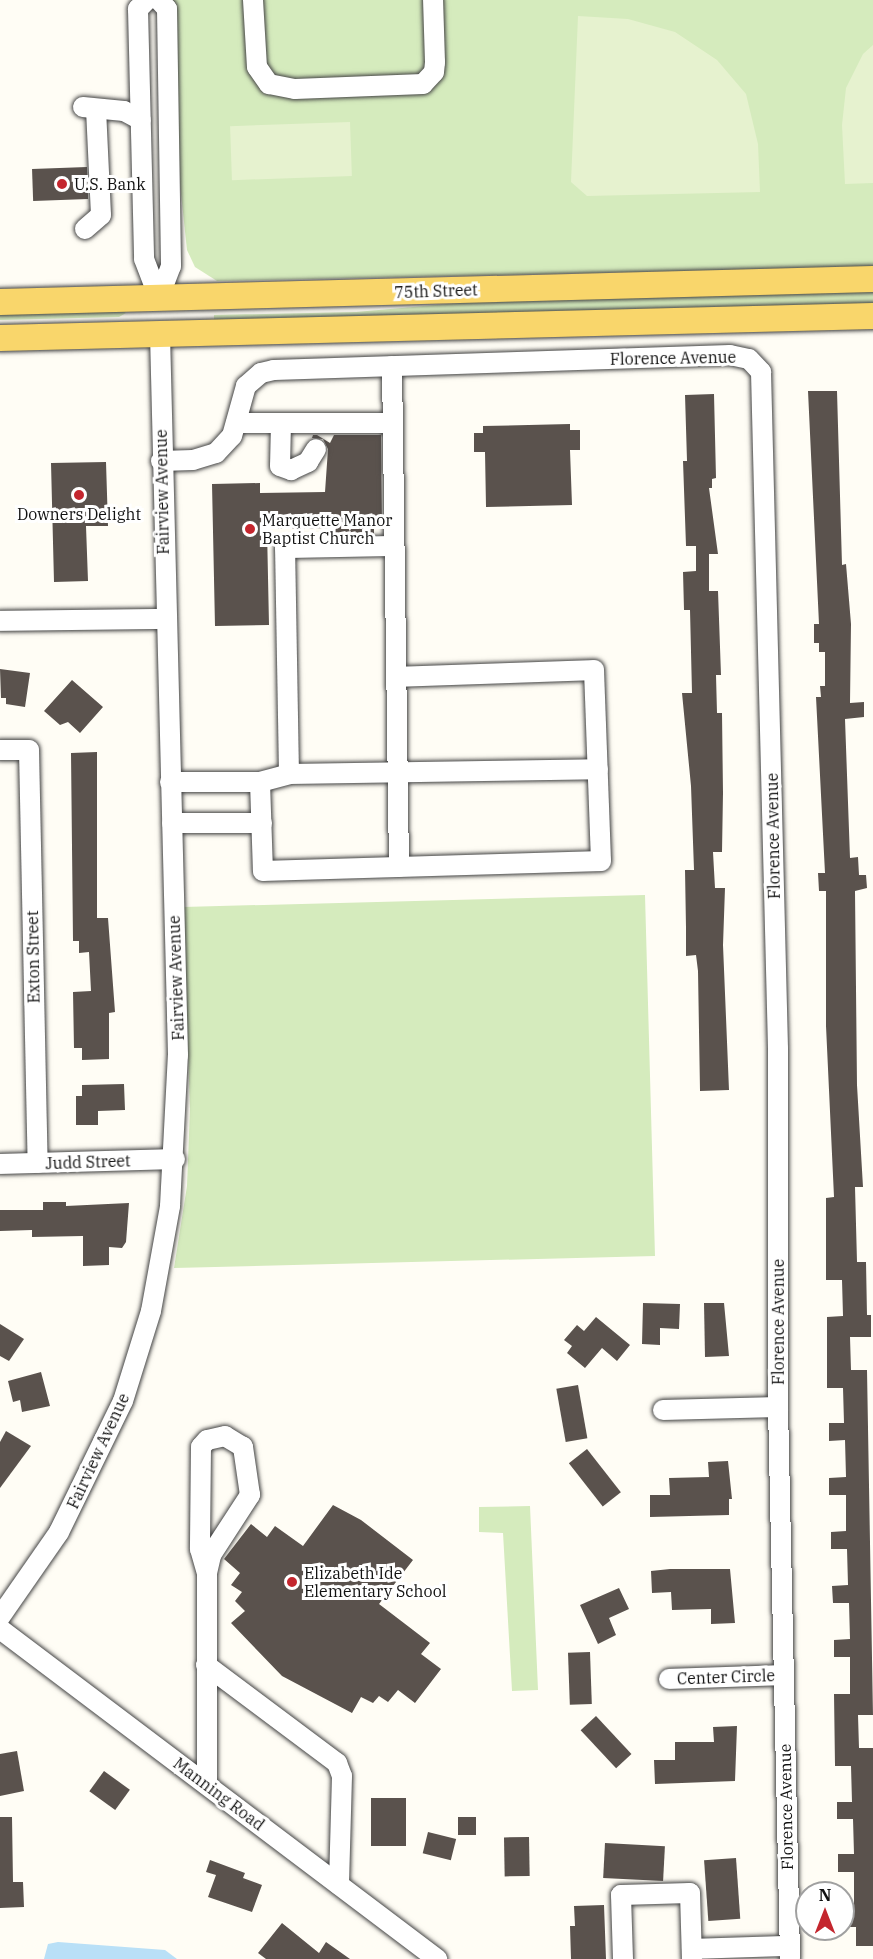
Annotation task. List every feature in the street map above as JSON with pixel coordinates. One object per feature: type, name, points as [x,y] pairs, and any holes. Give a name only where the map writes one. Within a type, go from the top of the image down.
[{"type":"main road","name":"75th Street","points":[[0,302],[873,279]]},
{"type":"main road","name":"Fairview Avenue","points":[[159,298],[160,334]]},
{"type":"main road","points":[[0,338],[873,316]]},
{"type":"street","name":"Fairview Avenue","points":[[147,0],[138,9],[144,259],[159,298]]},
{"type":"street","name":"Fairview Avenue","points":[[159,0],[167,9],[171,266],[159,298]]},
{"type":"street","points":[[253,0],[257,68],[269,84],[295,89],[423,84],[434,72],[433,0]]},
{"type":"street","points":[[85,229],[101,215],[93,108],[124,111],[141,120]]},
{"type":"street","name":"Fairview Avenue","points":[[0,1617],[59,1532],[123,1401],[151,1311],[164,1248],[175,1159],[178,1055],[160,461],[160,334]]},
{"type":"street","name":"Florence Avenue","points":[[160,461],[193,460],[216,453],[232,436],[241,396],[261,373],[392,366],[730,355],[748,359],[761,372],[778,1049],[778,1407],[790,1953]]},
{"type":"street","points":[[392,366],[395,774],[399,867]]},
{"type":"street","points":[[236,423],[281,423],[321,437],[393,423]]},
{"type":"street","points":[[281,423],[280,466],[291,470],[308,462],[321,437]]},
{"type":"street","points":[[289,774],[285,548],[394,546]]},
{"type":"street","points":[[0,621],[165,619]]},
{"type":"street","points":[[260,782],[263,871],[601,861],[594,670],[396,677]]},
{"type":"street","name":"Exton Street","points":[[0,750],[28,750],[38,1163]]},
{"type":"street","points":[[170,782],[260,782],[289,774],[597,769]]},
{"type":"street","points":[[172,823],[262,823]]},
{"type":"street","name":"Judd Street","points":[[0,1164],[175,1159]]},
{"type":"street","points":[[663,1410],[778,1407]]},
{"type":"street","points":[[207,1573],[200,1549],[201,1448],[207,1440],[225,1436],[243,1448],[250,1495],[211,1555],[207,1573],[207,1785]]},
{"type":"street","name":"Manning Road","points":[[0,1629],[437,1959]]},
{"type":"street","points":[[206,1665],[338,1763],[342,1776],[339,1885]]},
{"type":"street","name":"Center Circle","points":[[669,1679],[783,1675]]},
{"type":"street","points":[[623,1959],[621,1895],[690,1893],[692,1954],[790,1953]]},
{"type":"green space","points":[[173,0],[873,0],[873,267],[217,281],[195,267],[187,250],[180,184]]},
{"type":"green space","points":[[578,16],[628,19],[675,32],[717,60],[746,94],[758,144],[760,192],[587,196],[571,182]]},
{"type":"green space","points":[[873,45],[873,183],[845,184],[842,125],[846,88],[863,54]]},
{"type":"green space","points":[[350,122],[352,176],[232,180],[230,126]]},
{"type":"green space","points":[[873,289],[873,306],[214,323],[214,315],[356,312],[504,299]]},
{"type":"green space","points":[[0,311],[123,311],[126,313],[119,317],[0,320]]},
{"type":"green space","points":[[645,895],[655,1256],[174,1268],[187,1186],[190,1109],[183,907]]},
{"type":"green space","points":[[530,1506],[538,1690],[512,1691],[503,1533],[479,1532],[479,1507]]},
{"type":"water","points":[[58,1942],[165,1950],[177,1959],[44,1959],[48,1944]]},
{"type":"building","name":"U.S. Bank","points":[[87,167],[88,199],[33,201],[32,169]]},
{"type":"building","points":[[808,391],[837,391],[842,565],[846,564],[851,624],[850,703],[864,702],[864,717],[845,719],[850,858],[858,857],[859,875],[866,875],[867,888],[855,891],[857,1085],[863,1187],[855,1187],[857,1262],[866,1262],[867,1315],[871,1315],[871,1337],[850,1337],[851,1370],[867,1370],[873,1715],[858,1715],[859,1748],[873,1748],[873,1946],[856,1946],[854,1872],[838,1872],[838,1854],[854,1854],[853,1819],[837,1819],[837,1802],[852,1802],[851,1766],[835,1766],[834,1694],[850,1694],[850,1657],[834,1657],[834,1640],[850,1639],[849,1603],[833,1603],[832,1586],[848,1585],[847,1549],[831,1549],[831,1532],[846,1531],[846,1495],[829,1495],[829,1478],[846,1477],[845,1440],[829,1441],[829,1423],[844,1423],[843,1388],[827,1388],[827,1317],[843,1316],[842,1280],[826,1280],[826,1198],[834,1197],[826,1026],[826,891],[819,891],[818,873],[825,873],[816,697],[821,697],[820,686],[825,686],[825,652],[819,652],[819,643],[814,643],[814,624],[819,624]]},
{"type":"building","points":[[714,394],[716,478],[712,479],[712,488],[709,488],[718,554],[709,554],[709,591],[718,591],[721,675],[716,675],[717,713],[722,713],[723,793],[722,852],[713,852],[715,888],[725,888],[723,945],[729,1090],[700,1091],[698,971],[696,955],[686,956],[685,870],[694,870],[691,786],[682,693],[692,693],[690,610],[684,610],[683,572],[696,571],[696,546],[686,546],[683,461],[687,461],[685,395]]},
{"type":"building","points":[[570,424],[570,430],[580,430],[580,450],[570,450],[572,505],[486,507],[485,452],[474,452],[474,433],[483,433],[483,426]]},
{"type":"building","name":"Marquette Manor Baptist Church","points":[[313,435],[317,435],[330,443],[334,435],[381,435],[382,525],[374,526],[374,534],[333,533],[333,528],[267,529],[269,625],[215,626],[212,484],[260,483],[260,493],[325,492],[328,449],[323,439],[312,438]]},
{"type":"building","name":"Downers Delight","points":[[106,462],[108,526],[86,526],[88,581],[54,582],[51,463]]},
{"type":"building","points":[[0,669],[30,673],[25,707],[6,704],[6,698],[1,698]]},
{"type":"building","points":[[72,680],[103,707],[80,733],[68,722],[60,725],[44,711]]},
{"type":"building","points":[[97,752],[97,918],[108,918],[115,1012],[109,1013],[109,1059],[82,1060],[82,1048],[74,1048],[73,992],[91,991],[89,952],[79,953],[79,941],[73,941],[71,753]]},
{"type":"building","points":[[124,1084],[125,1110],[98,1111],[98,1125],[76,1125],[76,1096],[82,1096],[82,1085]]},
{"type":"building","points":[[43,1202],[66,1202],[66,1206],[129,1203],[126,1242],[122,1248],[109,1247],[109,1265],[83,1266],[83,1236],[32,1237],[32,1230],[0,1231],[0,1210],[43,1210]]},
{"type":"building","points":[[643,1303],[680,1304],[679,1329],[660,1328],[660,1345],[642,1344]]},
{"type":"building","points":[[704,1303],[724,1303],[729,1356],[705,1357]]},
{"type":"building","points":[[596,1317],[630,1345],[617,1361],[602,1348],[585,1368],[567,1353],[572,1346],[564,1340],[577,1325],[584,1331]]},
{"type":"building","points":[[0,1324],[24,1339],[9,1361],[0,1356]]},
{"type":"building","points":[[41,1372],[50,1406],[22,1412],[20,1400],[13,1402],[8,1381]]},
{"type":"building","points":[[578,1385],[587,1438],[566,1442],[556,1389]]},
{"type":"building","points":[[6,1431],[31,1446],[0,1488],[0,1442]]},
{"type":"building","points":[[587,1449],[621,1492],[603,1507],[569,1463]]},
{"type":"building","points":[[728,1461],[732,1499],[729,1499],[729,1515],[650,1517],[650,1495],[670,1495],[669,1478],[709,1477],[708,1462]]},
{"type":"building","name":"Elizabeth Ide Elementary School","points":[[333,1505],[361,1520],[413,1560],[379,1604],[430,1643],[421,1654],[441,1669],[415,1703],[398,1690],[388,1702],[379,1696],[373,1703],[361,1697],[352,1713],[282,1676],[231,1623],[245,1611],[235,1601],[242,1592],[231,1585],[240,1573],[224,1559],[251,1524],[267,1537],[275,1526],[303,1546]]},
{"type":"building","points":[[730,1569],[735,1623],[711,1624],[711,1609],[672,1610],[671,1592],[652,1593],[651,1571]]},
{"type":"building","points":[[619,1588],[629,1609],[609,1618],[616,1635],[598,1644],[580,1605]]},
{"type":"building","points":[[590,1652],[592,1704],[570,1705],[568,1653]]},
{"type":"building","points":[[596,1716],[631,1754],[616,1768],[581,1730]]},
{"type":"building","points":[[737,1726],[735,1781],[655,1784],[654,1760],[675,1760],[675,1742],[714,1742],[713,1727]]},
{"type":"building","points":[[17,1751],[24,1791],[0,1796],[0,1754]]},
{"type":"building","points":[[104,1771],[130,1790],[115,1810],[89,1791]]},
{"type":"building","points":[[371,1798],[406,1798],[406,1846],[371,1846]]},
{"type":"building","points":[[0,1817],[12,1817],[13,1882],[23,1882],[24,1907],[0,1908]]},
{"type":"building","points":[[458,1817],[476,1817],[476,1835],[458,1835]]},
{"type":"building","points":[[428,1832],[456,1839],[451,1860],[423,1853]]},
{"type":"building","points":[[504,1837],[529,1837],[530,1876],[505,1876]]},
{"type":"building","points":[[605,1843],[665,1846],[663,1881],[603,1878]]},
{"type":"building","points":[[736,1858],[740,1919],[708,1921],[704,1860]]},
{"type":"building","points":[[210,1860],[245,1873],[243,1878],[262,1885],[252,1912],[208,1897],[216,1875],[206,1872]]},
{"type":"building","points":[[604,1905],[606,1959],[571,1959],[570,1926],[575,1926],[574,1906]]},
{"type":"building","points":[[282,1923],[319,1953],[326,1942],[350,1959],[266,1959],[258,1953]]},
{"type":"place","name":"U.S. Bank","points":[[62,184]]},
{"type":"place","name":"Downers Delight","points":[[79,495]]},
{"type":"place","name":"Marquette Manor Baptist Church","points":[[250,529]]},
{"type":"place","name":"Elizabeth Ide Elementary School","points":[[292,1582]]}]
